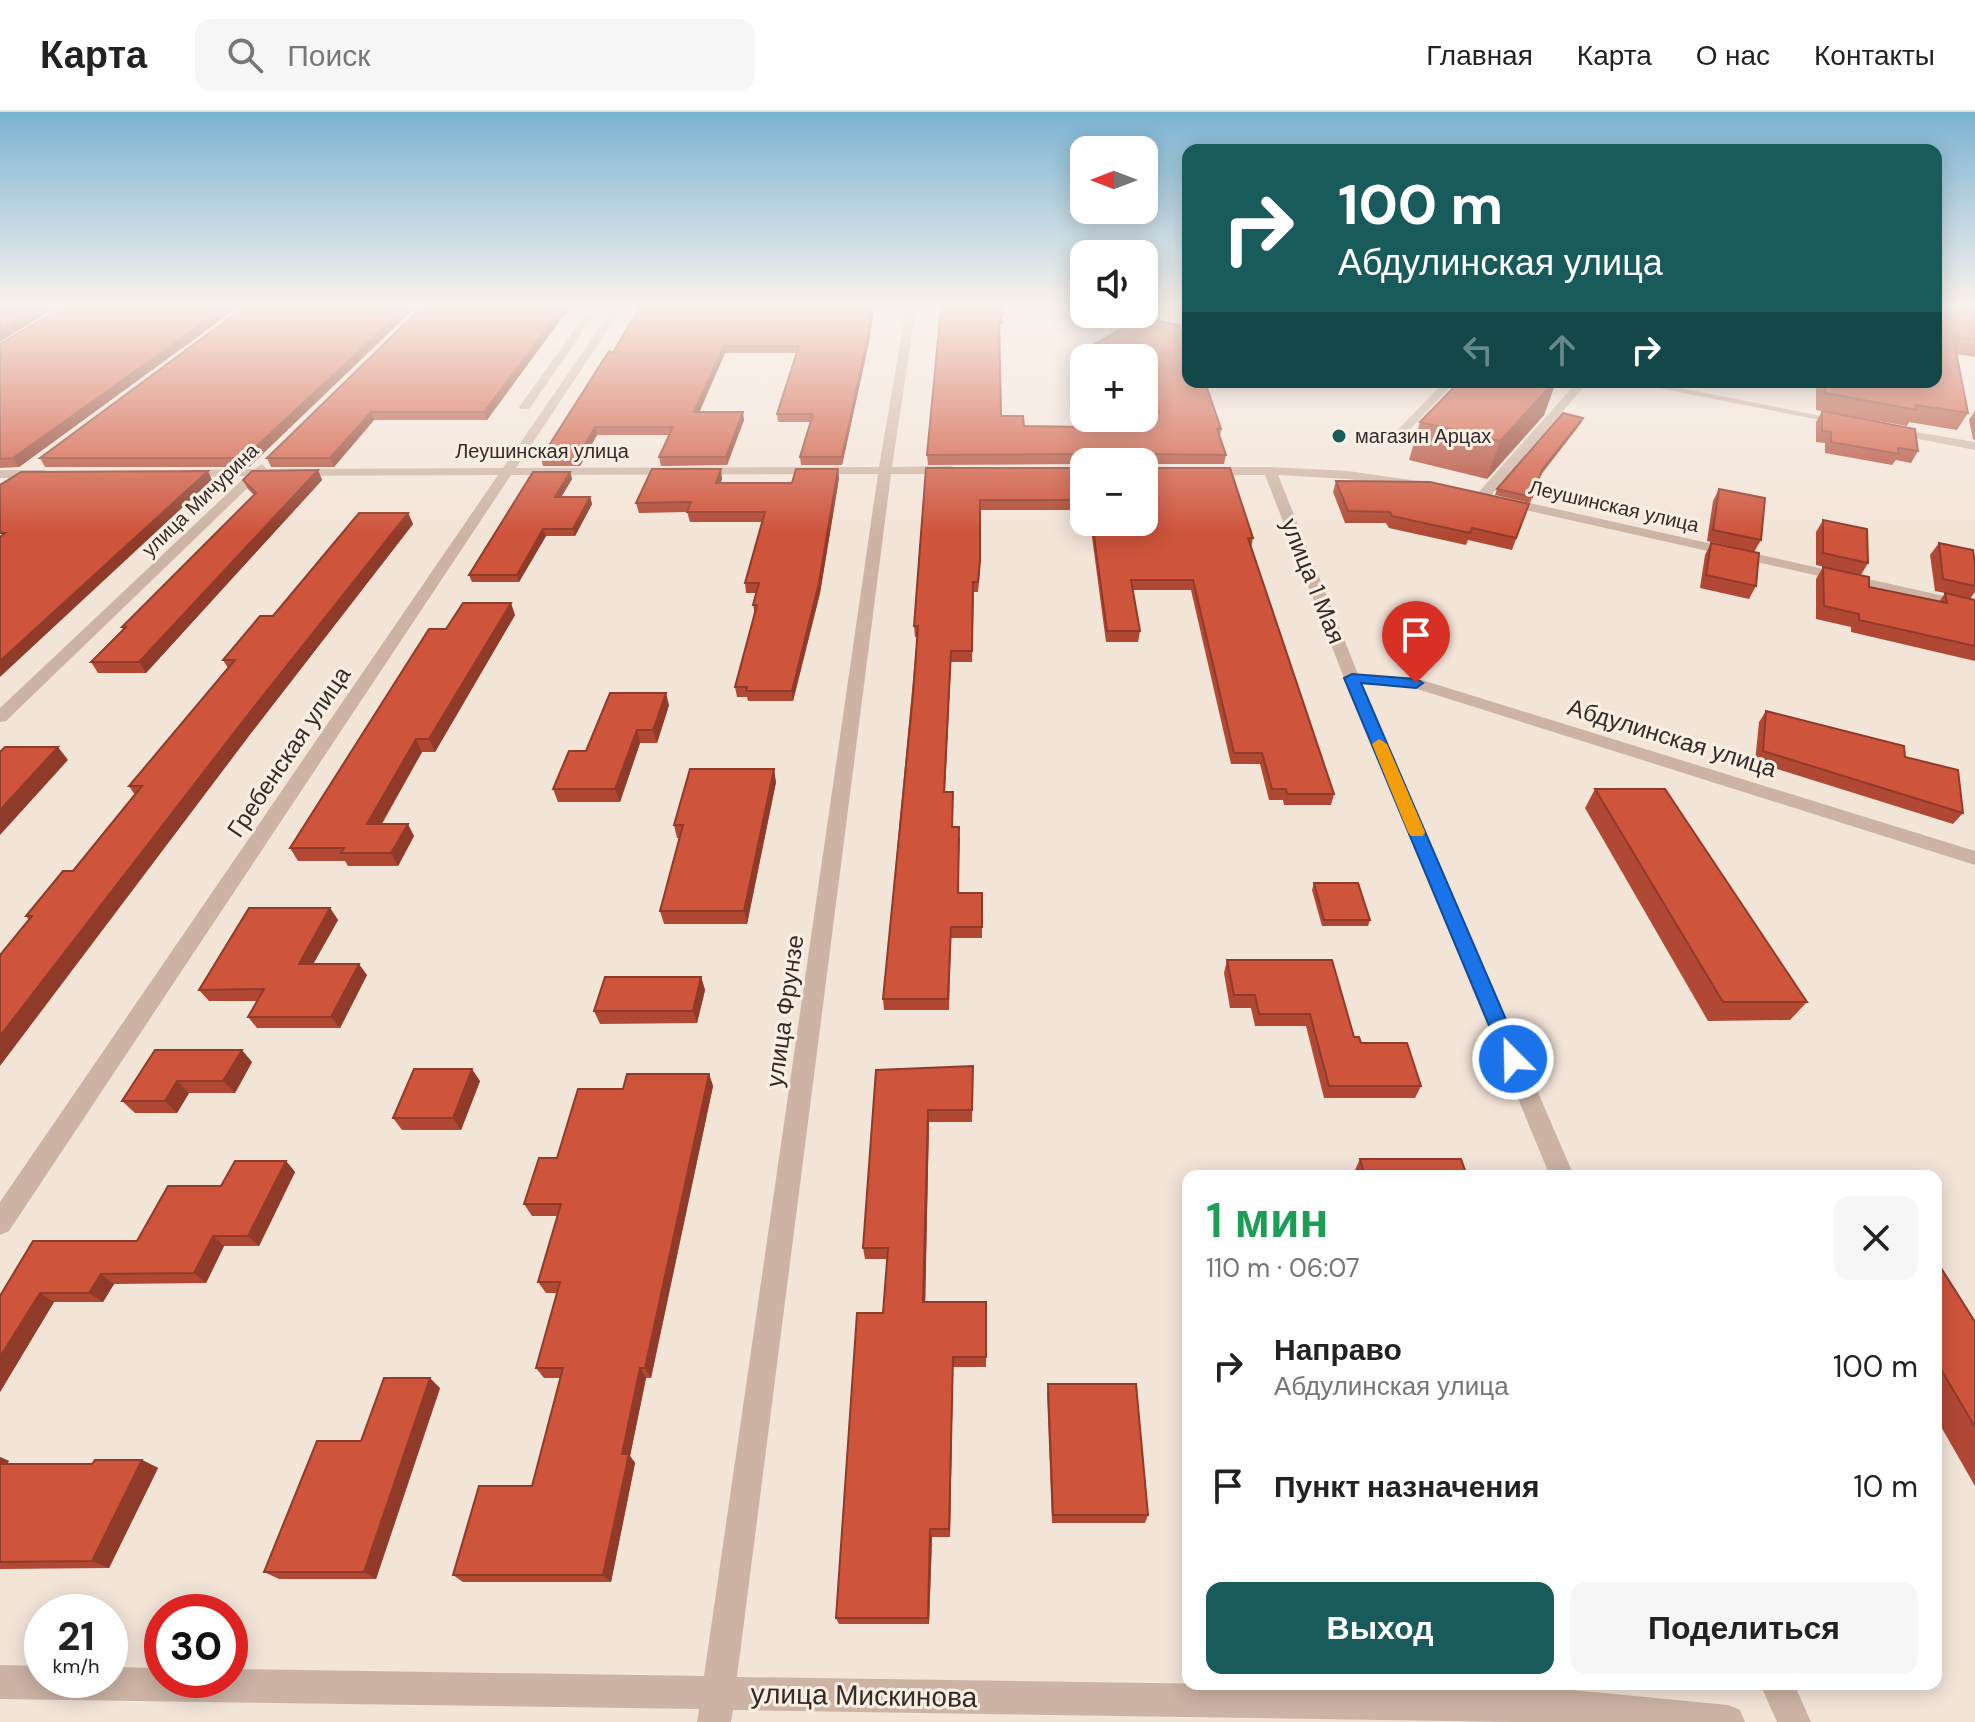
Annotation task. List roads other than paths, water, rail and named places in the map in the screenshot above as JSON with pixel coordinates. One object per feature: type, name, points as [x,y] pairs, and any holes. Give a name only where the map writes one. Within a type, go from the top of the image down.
[{"type":"street","points":[[525,407],[542,383]]},
{"type":"street","name":"Гребенская улица","points":[[0,1223],[567,383]]},
{"type":"street","name":"улица Фрунзе","points":[[716,1707],[899,383]]},
{"type":"street","points":[[1393,441],[1444,388]]},
{"type":"street","points":[[1467,494],[1577,388]]},
{"type":"street","points":[[1665,388],[1851,423]]},
{"type":"street","points":[[1882,429],[1975,446]]},
{"type":"street","name":"улица Мичурина","points":[[0,717],[268,462]]},
{"type":"street","points":[[0,491],[37,465]]},
{"type":"street","name":"Леушинская улица","points":[[164,473],[961,470]]},
{"type":"street","name":"Леушинская улица","points":[[1191,471],[1270,471],[1383,477],[1975,607]]},
{"type":"street","name":"улица 1 Мая","points":[[1270,471],[1352,678],[1559,1170]]},
{"type":"street","points":[[0,474],[55,474]]},
{"type":"street","name":"Абдулинская улица","points":[[1352,678],[1416,683],[1975,858]]},
{"type":"street","name":"улица Мискинова","points":[[0,1682],[716,1707],[1562,1706],[1728,1722]]},
{"type":"street","points":[[1780,1690],[1794,1722]]},
{"type":"place","name":"магазин Арцах","points":[[1339,436]]}]
